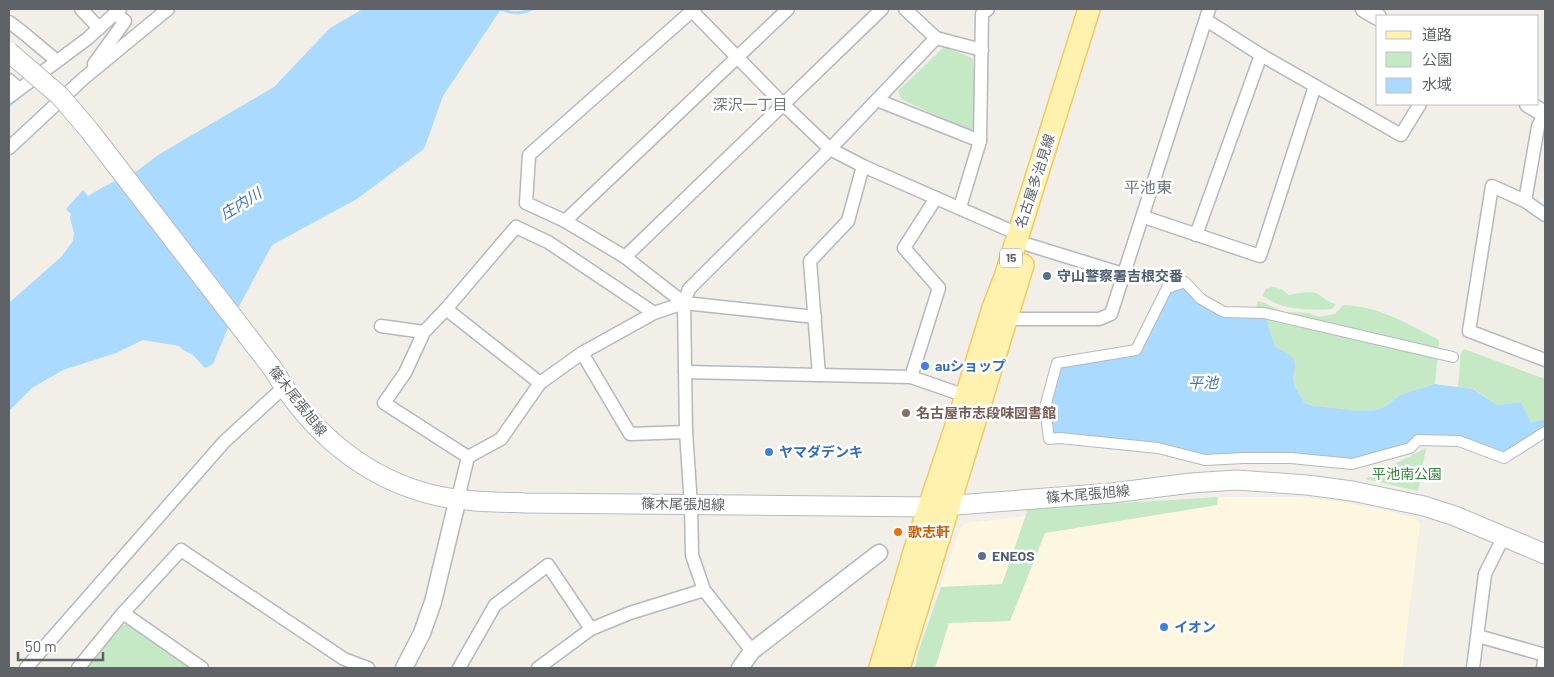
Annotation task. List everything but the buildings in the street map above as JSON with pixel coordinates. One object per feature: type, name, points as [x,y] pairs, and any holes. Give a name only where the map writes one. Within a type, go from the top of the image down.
[{"type":"main road","name":"名古屋多治見線","points":[[880,668],[914,552],[940,506],[1007,319],[1024,240],[1089,9]]},
{"type":"main road","name":"名古屋多治見線","points":[[900,668],[966,396],[1024,240],[1105,9]]},
{"type":"main road","name":"篠木尾張旭線","points":[[9,52],[60,96],[89,130],[273,369],[284,388],[326,438],[354,460],[390,480],[406,486],[439,496],[497,502],[940,506],[1112,493],[1191,483],[1236,480],[1307,485],[1352,491],[1407,502],[1455,516],[1545,554]]},
{"type":"street","points":[[81,9],[99,28]]},
{"type":"street","points":[[9,148],[84,78],[168,9]]},
{"type":"street","points":[[565,221],[788,9]]},
{"type":"street","points":[[625,257],[882,9]]},
{"type":"street","points":[[905,9],[936,38],[982,50]]},
{"type":"street","points":[[960,207],[980,141],[982,14],[988,9]]},
{"type":"street","points":[[1364,9],[1376,16]]},
{"type":"street","points":[[684,303],[625,257],[565,221],[526,203],[529,155],[692,10],[783,104],[830,149],[863,166],[960,207],[1024,240],[1123,274]]},
{"type":"street","points":[[9,97],[99,28],[118,11],[125,21],[84,78]]},
{"type":"street","points":[[1007,319],[1099,319],[1111,314],[1120,290],[1123,274],[1144,217],[1207,14],[1261,55],[1401,135],[1419,105]]},
{"type":"street","points":[[9,22],[57,61]]},
{"type":"street","points":[[752,651],[704,590],[692,555],[686,432],[684,303],[689,289],[830,149],[936,38]]},
{"type":"street","points":[[1196,235],[1261,55]]},
{"type":"street","points":[[9,80],[19,89]]},
{"type":"street","points":[[1144,217],[1260,256],[1315,86]]},
{"type":"street","points":[[877,100],[980,141]]},
{"type":"street","points":[[1525,201],[1538,127],[1545,113],[1530,105]]},
{"type":"street","points":[[819,375],[810,261],[848,221],[863,166]]},
{"type":"street","points":[[1545,215],[1525,201],[1492,186],[1469,331],[1545,360]]},
{"type":"street","points":[[911,377],[939,288],[904,248],[936,198]]},
{"type":"street","points":[[468,457],[384,402],[406,373],[424,332],[516,227],[548,242],[654,313]]},
{"type":"street","points":[[1453,357],[1264,313],[1224,312],[1201,299],[1185,282],[1167,288],[1136,350],[1056,363],[1045,407],[1049,439],[1060,438],[1158,448],[1205,460],[1291,458],[1352,464],[1410,448],[1418,440],[1459,441],[1504,458],[1545,432]]},
{"type":"street","points":[[404,668],[422,633],[432,602],[468,457],[501,439],[540,383],[582,354],[654,313],[684,303],[815,317]]},
{"type":"street","points":[[446,309],[540,383]]},
{"type":"street","points":[[381,326],[424,332]]},
{"type":"street","points":[[582,354],[630,434],[686,432]]},
{"type":"street","points":[[685,372],[911,377],[966,396]]},
{"type":"street","points":[[26,668],[224,442],[284,388]]},
{"type":"street","points":[[1473,668],[1484,574],[1504,536]]},
{"type":"street","points":[[78,668],[123,614],[181,550],[341,664],[368,668]]},
{"type":"street","points":[[740,668],[752,651],[879,553]]},
{"type":"street","points":[[459,668],[495,605],[548,565],[591,629]]},
{"type":"street","points":[[538,668],[591,629],[630,613],[704,590]]},
{"type":"street","points":[[123,614],[202,668]]},
{"type":"street","points":[[1478,636],[1545,655],[1543,668]]},
{"type":"shaded area","points":[[1218,497],[1299,497],[1342,502],[1388,511],[1418,520],[1420,524],[1402,668],[935,668],[949,623],[1010,621],[1045,533],[1217,505]]},
{"type":"shaded area","name":"ENEOS","points":[[1026,516],[1003,584],[941,587],[960,528],[963,525]]},
{"type":"green space","points":[[944,47],[970,57],[973,60],[977,127],[970,131],[901,99],[898,91]]},
{"type":"green space","points":[[1273,287],[1281,289],[1289,295],[1307,292],[1315,293],[1336,304],[1332,309],[1328,310],[1290,308],[1262,296],[1266,289]]},
{"type":"green space","points":[[1258,301],[1283,312],[1309,313],[1319,317],[1335,314],[1343,305],[1356,306],[1381,312],[1404,322],[1439,340],[1435,384],[1400,395],[1386,406],[1377,410],[1358,411],[1322,408],[1305,403],[1295,387],[1293,379],[1295,368],[1282,352],[1275,347],[1264,313],[1265,308],[1256,307]]},
{"type":"green space","points":[[1464,349],[1545,379],[1545,419],[1531,424],[1521,402],[1497,405],[1474,389],[1458,387],[1461,353]]},
{"type":"green space","name":"平池南公園","points":[[1426,448],[1418,491],[1365,479]]},
{"type":"green space","points":[[1218,497],[1217,505],[1045,533],[1010,621],[949,623],[935,668],[915,668],[918,653],[941,587],[1002,584],[1028,509]]},
{"type":"green space","points":[[132,624],[196,668],[87,668],[123,625]]},
{"type":"water","name":"庄内川","points":[[363,9],[501,9],[443,96],[424,149],[357,199],[272,245],[230,323],[213,364],[205,368],[193,355],[179,346],[143,340],[116,353],[63,370],[32,388],[9,411],[9,303],[61,257],[73,241],[74,233],[70,218],[71,214],[66,209],[83,190],[88,196],[137,171],[158,155],[274,87],[330,28]]},
{"type":"water","name":"平池","points":[[1185,282],[1224,312],[1264,313],[1275,347],[1291,356],[1294,360],[1293,379],[1295,387],[1305,403],[1314,406],[1358,411],[1377,410],[1386,406],[1400,395],[1435,384],[1473,389],[1497,405],[1521,402],[1531,423],[1545,419],[1545,432],[1504,458],[1459,441],[1419,440],[1352,464],[1205,460],[1158,448],[1049,439],[1045,407],[1057,363],[1136,350],[1167,288]]},
{"type":"waterway","points":[[501,9],[516,13],[532,9]]},
{"type":"waterway","points":[[9,106],[18,98]]},
{"type":"place","name":"守山警察署吉根交番","points":[[1047,276]]},
{"type":"place","name":"auショップ","points":[[925,366]]},
{"type":"place","name":"名古屋市志段味図書館","points":[[906,413]]},
{"type":"place","name":"ヤマダデンキ","points":[[769,452]]},
{"type":"place","name":"歌志軒","points":[[898,532]]},
{"type":"place","name":"ENEOS","points":[[982,556]]},
{"type":"place","name":"イオン","points":[[1164,627]]},
{"type":"district","name":"深沢一丁目","points":[[750,105]]},
{"type":"district","name":"平池東","points":[[1148,187]]}]
